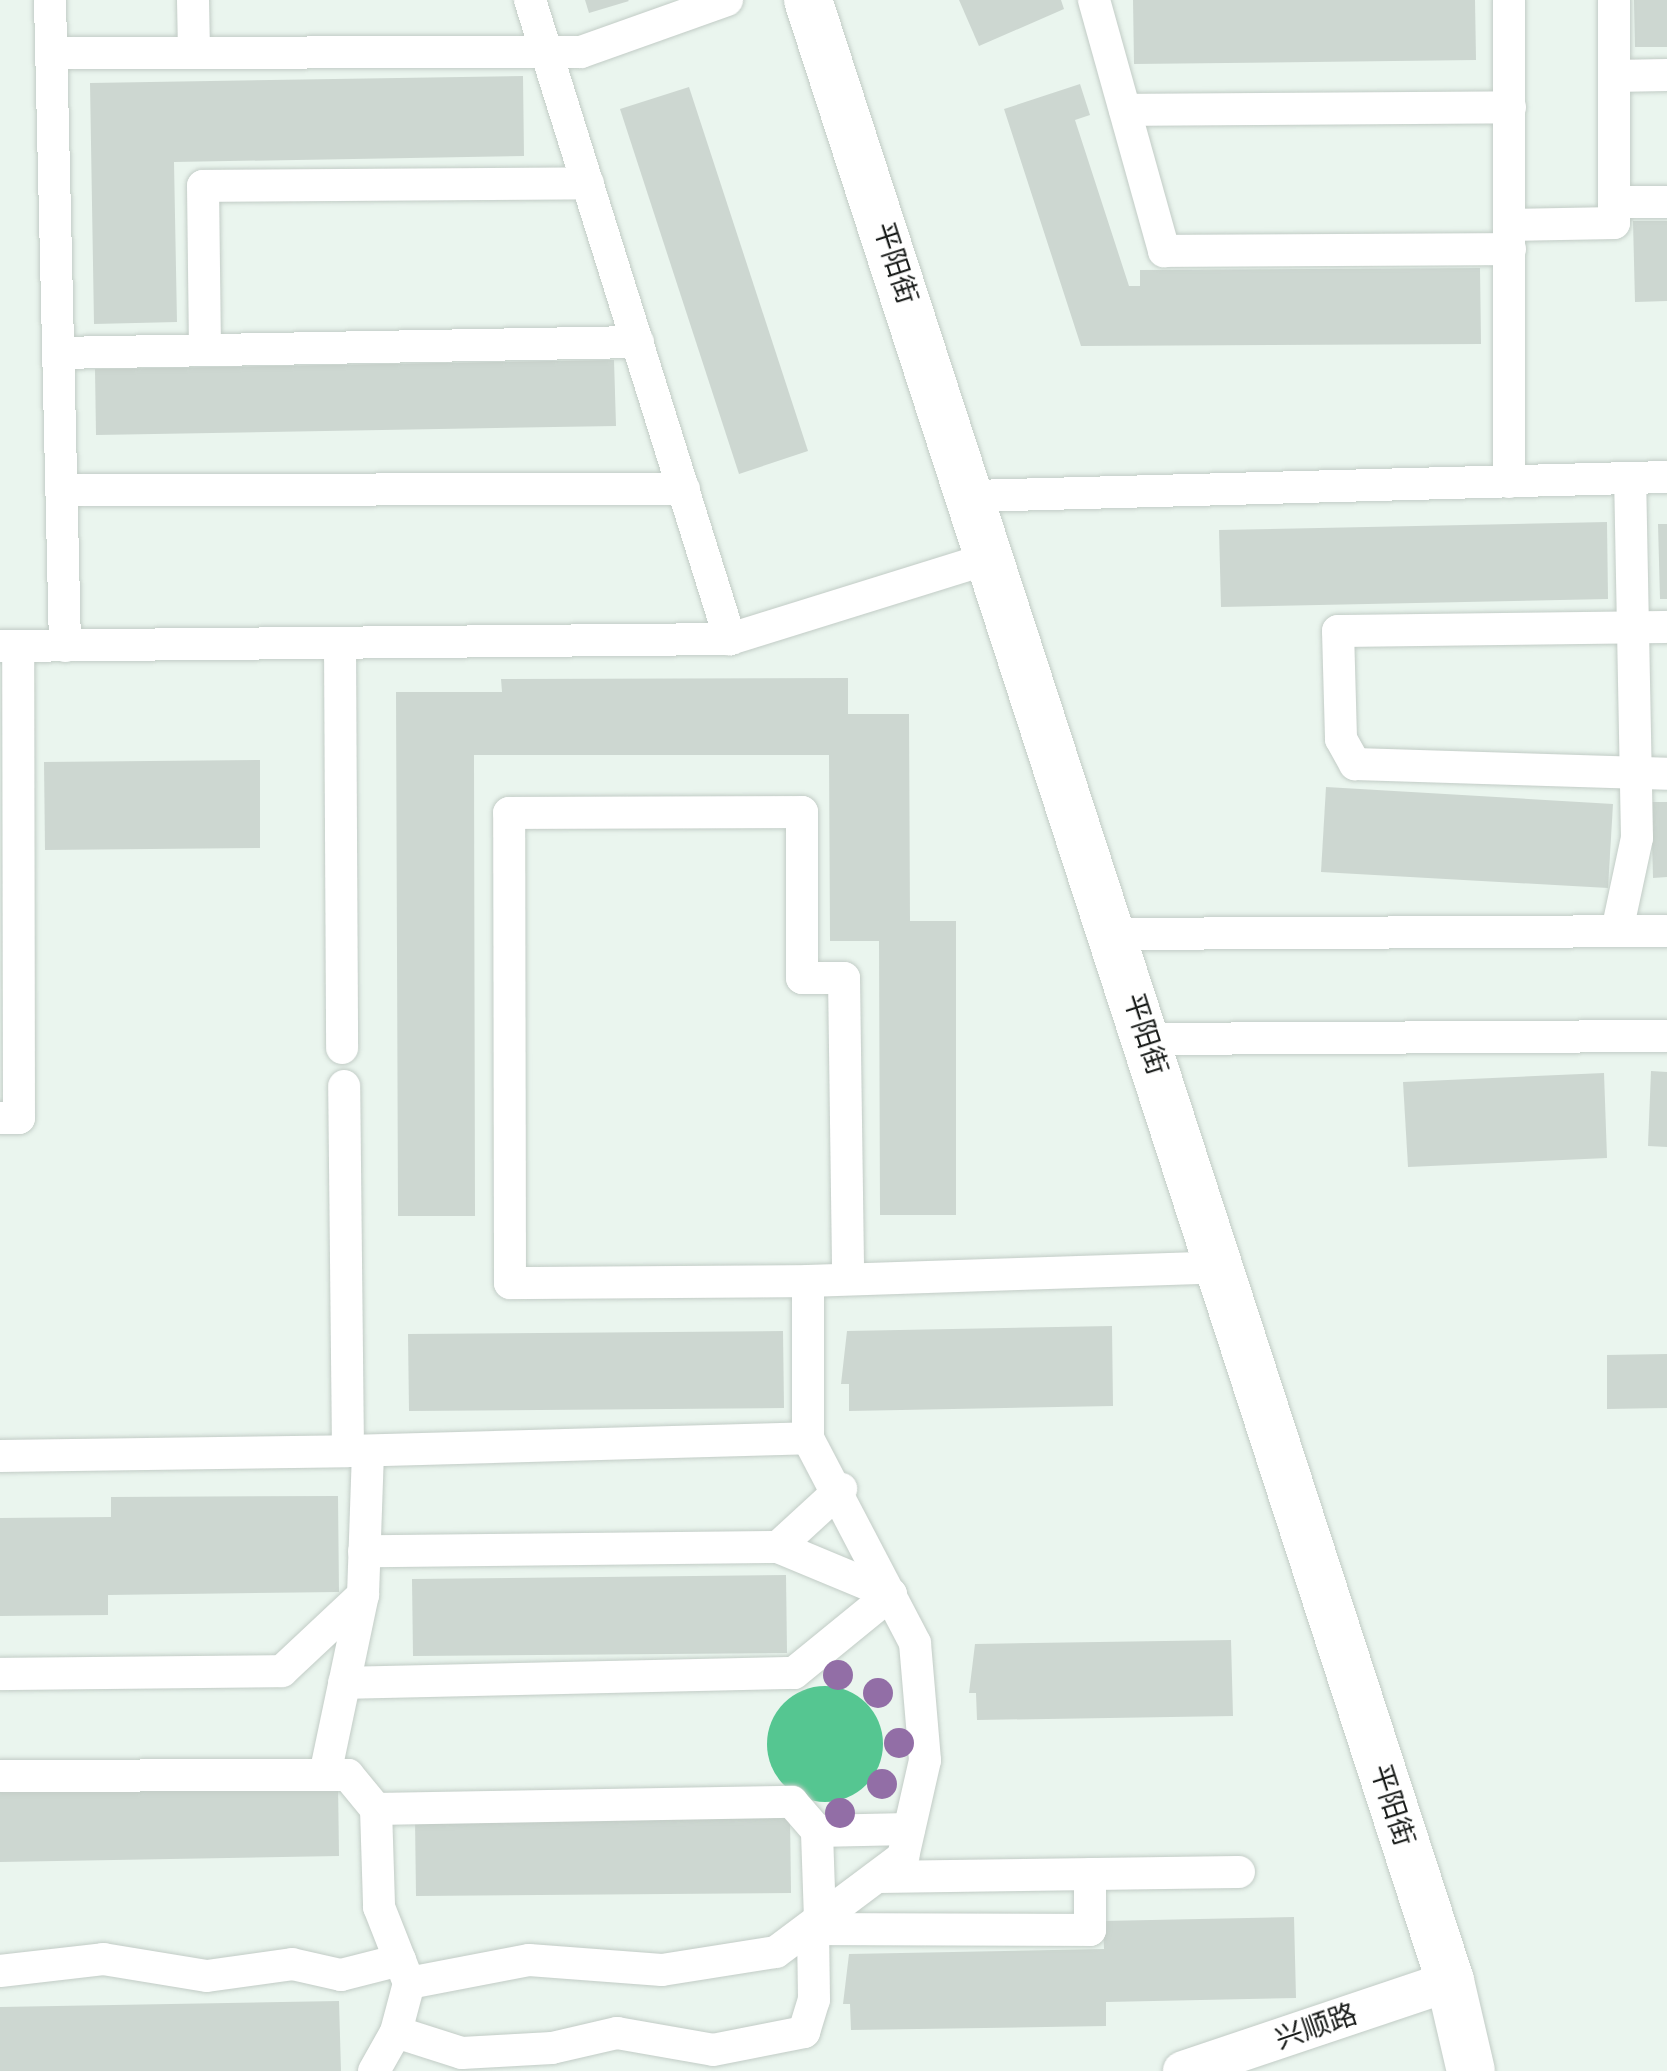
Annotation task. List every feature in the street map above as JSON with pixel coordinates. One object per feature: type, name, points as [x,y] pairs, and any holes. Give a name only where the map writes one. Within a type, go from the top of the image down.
[{"type":"main road","name":"平阳街","points":[[808,0],[993,557],[1450,1981],[1471,2071]]},
{"type":"street","points":[[50,0],[65,646]]},
{"type":"street","points":[[193,0],[194,52]]},
{"type":"street","points":[[530,0],[730,639]]},
{"type":"street","points":[[51,53],[580,52],[727,0]]},
{"type":"street","points":[[1094,0],[1164,250],[1510,237],[1614,223],[1614,0]]},
{"type":"street","points":[[1509,0],[1509,482]]},
{"type":"street","points":[[1614,76],[1667,76]]},
{"type":"street","points":[[1124,110],[1510,107]]},
{"type":"street","points":[[205,350],[204,186],[588,183]]},
{"type":"street","points":[[1614,202],[1667,202]]},
{"type":"street","points":[[58,353],[638,342]]},
{"type":"street","points":[[1617,932],[1651,774],[1633,624],[1630,478]]},
{"type":"street","points":[[973,496],[1667,478]]},
{"type":"street","points":[[61,490],[684,489]]},
{"type":"street","points":[[0,1118],[19,1118],[9,646],[730,639],[993,557]]},
{"type":"street","points":[[1651,774],[1355,764],[1341,739],[1338,630],[1633,624],[1667,627]]},
{"type":"street","points":[[340,643],[342,1048]]},
{"type":"street","points":[[848,1278],[844,978],[802,978],[802,812],[509,814],[510,1284],[808,1281],[1220,1267]]},
{"type":"street","points":[[1114,934],[1667,931]]},
{"type":"street","points":[[1147,1039],[1667,1036]]},
{"type":"street","points":[[326,1770],[363,1595],[344,1086]]},
{"type":"street","points":[[0,1971],[103,1959],[207,1976],[292,1964],[341,1974],[528,1960],[662,1970],[776,1952],[903,1857],[925,1760],[915,1643],[841,1489],[808,1438],[808,1281]]},
{"type":"street","points":[[0,1456],[808,1438]]},
{"type":"street","points":[[778,1547],[841,1489]]},
{"type":"street","points":[[364,1551],[778,1547],[891,1594]]},
{"type":"street","points":[[344,1683],[794,1673],[891,1594]]},
{"type":"street","points":[[0,1674],[282,1671],[363,1595]]},
{"type":"street","points":[[0,1776],[326,1770],[348,1775],[376,1809],[379,1907],[404,1972],[396,2032],[374,2071]]},
{"type":"street","points":[[376,1809],[792,1802],[816,1831],[814,2000],[804,2032],[713,2050],[617,2033],[552,2048],[462,2053],[396,2032]]},
{"type":"street","points":[[816,1831],[909,1829]]},
{"type":"street","points":[[877,1877],[1239,1872]]},
{"type":"street","points":[[816,1924],[1090,1930],[1090,1874]]},
{"type":"street","name":"兴顺路","points":[[1183,2071],[1450,1981]]},
{"type":"shaded area","points":[[825,1686],[847,1690],[866,1703],[879,1722],[883,1744],[879,1766],[866,1785],[847,1798],[825,1802],[803,1798],[784,1785],[771,1766],[767,1744],[771,1722],[784,1703],[803,1690]]},
{"type":"building","points":[[585,0],[628,0],[629,1],[589,13]]},
{"type":"building","points":[[959,0],[1061,0],[1064,9],[979,46]]},
{"type":"building","points":[[1133,0],[1475,0],[1476,60],[1134,64]]},
{"type":"building","points":[[1634,0],[1667,0],[1667,47],[1635,47]]},
{"type":"building","points":[[523,76],[524,156],[174,162],[177,322],[94,324],[90,83]]},
{"type":"building","points":[[1080,84],[1090,115],[1075,120],[1129,286],[1140,286],[1140,270],[1480,268],[1481,344],[1081,346],[1004,109]]},
{"type":"building","points":[[689,87],[808,451],[739,474],[620,109]]},
{"type":"building","points":[[1633,221],[1667,221],[1667,301],[1635,302]]},
{"type":"building","points":[[614,360],[616,426],[96,435],[95,369]]},
{"type":"building","points":[[1607,522],[1608,599],[1221,607],[1219,530]]},
{"type":"building","points":[[1658,524],[1667,524],[1667,599],[1660,599]]},
{"type":"building","points":[[848,678],[848,714],[909,714],[910,921],[956,921],[956,1215],[880,1215],[879,941],[830,941],[829,755],[474,755],[475,1216],[398,1216],[396,692],[502,692],[501,679]]},
{"type":"building","points":[[260,760],[260,848],[45,850],[44,762]]},
{"type":"building","points":[[1326,787],[1613,804],[1608,888],[1321,872]]},
{"type":"building","points":[[1651,802],[1667,802],[1667,877],[1653,878]]},
{"type":"building","points":[[1651,1071],[1667,1072],[1667,1147],[1648,1146]]},
{"type":"building","points":[[1604,1073],[1607,1158],[1408,1167],[1403,1082]]},
{"type":"building","points":[[1112,1326],[1113,1406],[849,1411],[849,1384],[841,1384],[847,1331]]},
{"type":"building","points":[[783,1331],[784,1408],[409,1411],[408,1334]]},
{"type":"building","points":[[1667,1354],[1667,1408],[1607,1409],[1607,1355]]},
{"type":"building","points":[[338,1496],[339,1592],[108,1595],[108,1615],[0,1616],[0,1518],[111,1517],[111,1497]]},
{"type":"building","points":[[786,1575],[787,1653],[413,1656],[412,1579]]},
{"type":"building","points":[[1231,1640],[1233,1716],[977,1720],[976,1693],[969,1693],[975,1644]]},
{"type":"building","points":[[338,1782],[339,1856],[0,1862],[0,1788]]},
{"type":"building","points":[[790,1816],[791,1893],[416,1896],[415,1819]]},
{"type":"building","points":[[1294,1917],[1296,1998],[1106,2002],[1106,2026],[851,2030],[850,2004],[843,2004],[849,1954],[1104,1949],[1103,1921]]},
{"type":"building","points":[[339,2001],[341,2071],[0,2071],[0,2007]]}]
